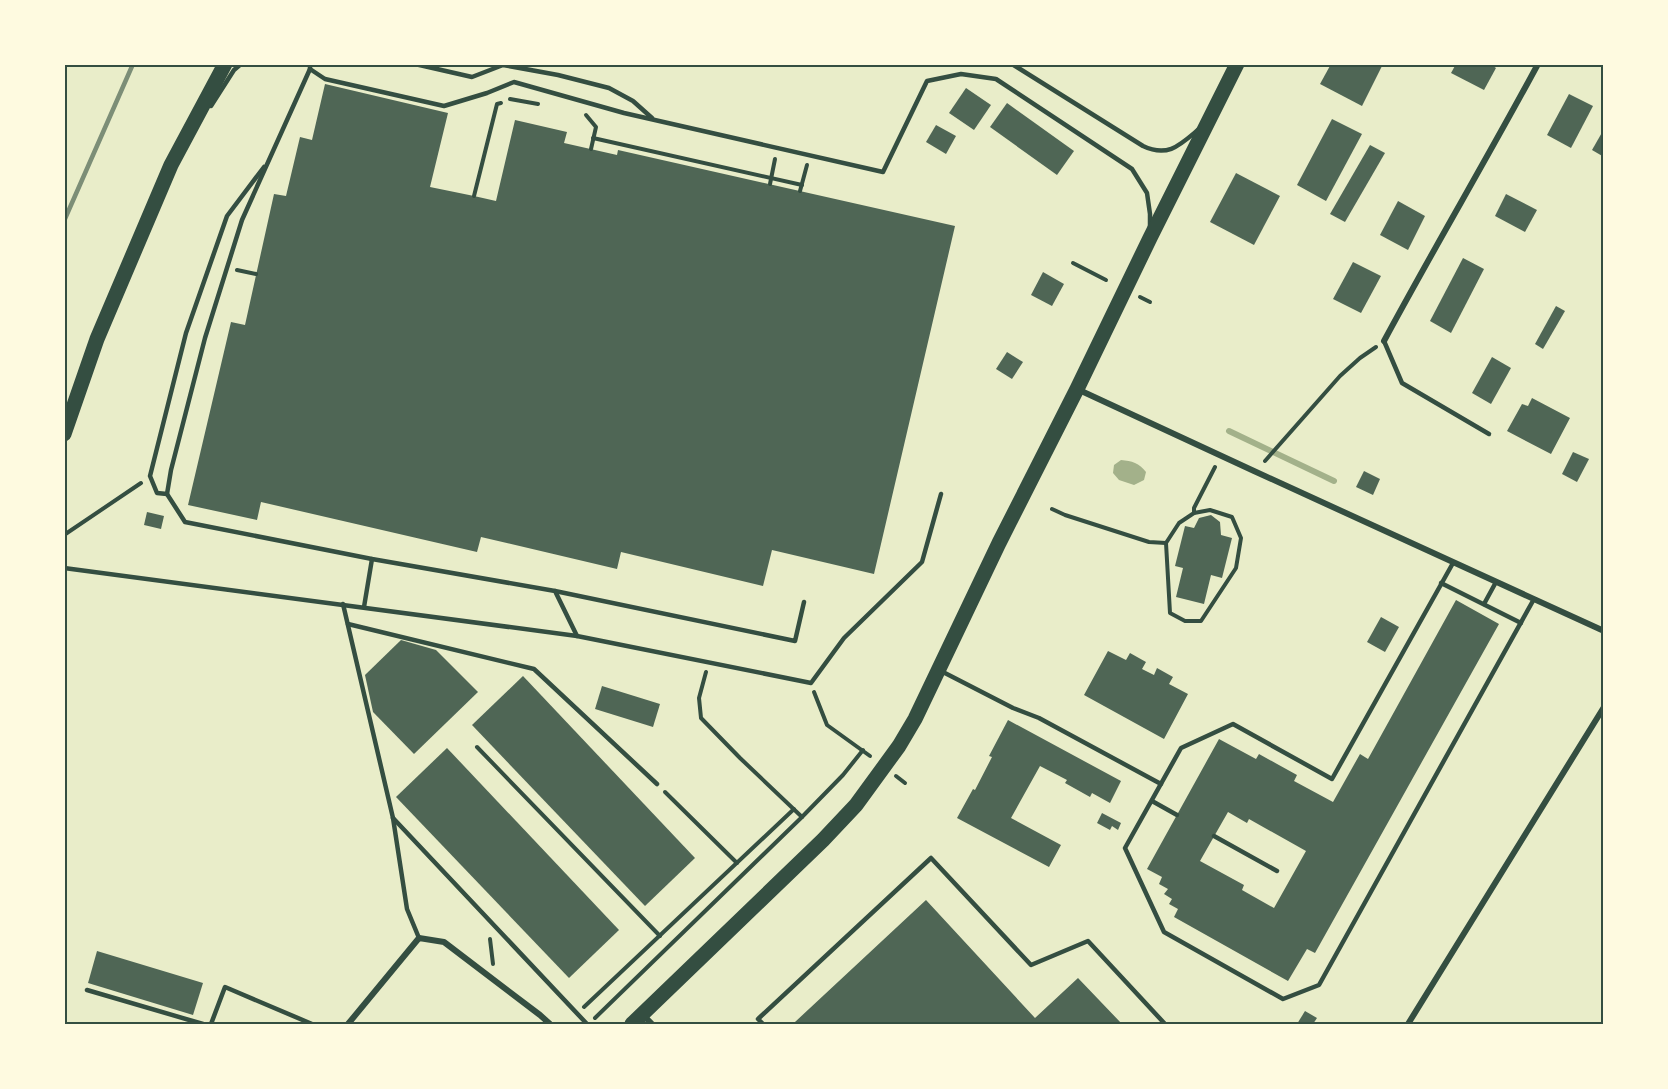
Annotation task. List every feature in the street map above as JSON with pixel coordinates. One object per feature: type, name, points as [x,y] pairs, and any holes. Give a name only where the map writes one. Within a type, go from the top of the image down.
[{"type":"main road","points":[[64,434],[97,339],[171,165],[225,64]]},
{"type":"main road","points":[[642,1021],[856,805],[899,746],[915,719],[999,543],[1237,64]]},
{"type":"street","points":[[1384,341],[1439,238],[1504,128],[1538,64]]},
{"type":"street","points":[[1077,389],[1604,631]]},
{"type":"street","points":[[1408,1024],[1604,707]]},
{"type":"street","points":[[348,1024],[419,938],[444,942],[550,1024]]},
{"type":"lane","points":[[171,165],[234,70],[241,64]]},
{"type":"lane","points":[[416,64],[472,77],[503,65],[558,75],[609,88],[633,101],[654,120]]},
{"type":"lane","points":[[1012,64],[1154,152],[1168,150],[1180,144],[1208,122]]},
{"type":"lane","points":[[804,602],[795,641],[555,591],[372,559],[185,522],[167,494],[205,338],[242,220],[310,67],[325,79],[444,106],[514,82],[654,120],[883,172],[927,81],[961,74],[996,79],[1132,169],[1147,194],[1150,238]]},
{"type":"lane","points":[[167,494],[157,493],[150,476],[186,333],[227,216],[269,160]]},
{"type":"lane","points":[[1384,341],[1402,383],[1489,434]]},
{"type":"lane","points":[[64,568],[577,636],[811,683],[844,638],[922,562],[941,494]]},
{"type":"lane","points":[[364,607],[372,559]]},
{"type":"lane","points":[[1453,563],[1332,780],[1233,724],[1181,748],[1125,848],[1164,932],[1283,999],[1319,985],[1534,599]]},
{"type":"lane","points":[[1484,604],[1496,582]]},
{"type":"lane","points":[[1442,583],[1521,623]]},
{"type":"lane","points":[[555,591],[577,636]]},
{"type":"lane","points":[[343,604],[393,818],[407,909],[419,938]]},
{"type":"lane","points":[[348,624],[534,669],[657,784]]},
{"type":"lane","points":[[939,670],[1013,708],[1039,718],[1161,784]]},
{"type":"lane","points":[[1152,801],[1176,815]]},
{"type":"lane","points":[[393,818],[588,1024]]},
{"type":"lane","points":[[1214,836],[1276,871]]},
{"type":"lane","points":[[763,1024],[758,1019],[932,858],[1031,965],[1088,941],[1165,1024]]},
{"type":"lane","points":[[211,1024],[225,987],[312,1024]]},
{"type":"lane","points":[[87,990],[203,1024]]},
{"type":"path","points":[[474,196],[497,104],[512,98],[543,105]]},
{"type":"path","points":[[585,114],[596,127],[591,149]]},
{"type":"path","points":[[594,138],[802,185]]},
{"type":"path","points":[[770,184],[778,148]]},
{"type":"path","points":[[801,191],[809,155]]},
{"type":"path","points":[[1073,263],[1106,280]]},
{"type":"path","points":[[227,268],[256,274]]},
{"type":"path","points":[[1138,296],[1150,302]]},
{"type":"path","points":[[1271,456],[1276,447],[1340,376],[1368,352]]},
{"type":"path","points":[[1194,513],[1194,508],[1221,456]]},
{"type":"path","points":[[64,535],[150,476]]},
{"type":"path","points":[[1052,509],[1149,542],[1166,543]]},
{"type":"path","points":[[1210,510],[1232,517],[1241,538],[1236,568],[1201,621],[1185,621],[1170,613],[1166,543],[1179,523],[1194,513],[1210,510]]},
{"type":"path","points":[[709,663],[699,698],[701,718],[802,816]]},
{"type":"path","points":[[811,683],[827,725],[873,759]]},
{"type":"path","points":[[477,747],[660,936]]},
{"type":"path","points":[[588,1024],[802,816],[843,775],[863,750]]},
{"type":"path","points":[[895,775],[904,783]]},
{"type":"path","points":[[657,784],[737,863]]},
{"type":"path","points":[[577,1014],[794,809]]},
{"type":"path","points":[[488,919],[494,980]]},
{"type":"shaded area","points":[[1121,460],[1141,466],[1146,472],[1144,480],[1134,485],[1119,480],[1113,473],[1114,465]]},
{"type":"building","points":[[1331,64],[1383,64],[1362,106],[1320,84]]},
{"type":"building","points":[[1456,64],[1490,64],[1496,68],[1484,90],[1451,73]]},
{"type":"building","points":[[325,84],[448,113],[430,187],[496,201],[515,120],[567,132],[564,143],[617,155],[618,150],[955,226],[874,574],[772,550],[763,586],[621,552],[617,569],[481,537],[477,552],[261,502],[257,520],[188,505],[231,322],[245,325],[274,194],[286,196],[300,137],[312,140]]},
{"type":"building","points":[[966,88],[991,105],[974,130],[949,113]]},
{"type":"building","points":[[1569,94],[1593,106],[1571,148],[1547,135]]},
{"type":"building","points":[[1007,103],[1074,151],[1057,175],[990,127]]},
{"type":"building","points":[[1332,119],[1362,134],[1326,201],[1297,185]]},
{"type":"building","points":[[936,125],[956,136],[946,154],[926,142]]},
{"type":"building","points":[[1604,129],[1604,157],[1592,150]]},
{"type":"building","points":[[1370,145],[1385,153],[1345,222],[1330,214]]},
{"type":"building","points":[[1236,173],[1280,196],[1254,245],[1210,222]]},
{"type":"building","points":[[1506,194],[1537,210],[1525,232],[1495,216]]},
{"type":"building","points":[[1398,201],[1425,216],[1408,250],[1380,235]]},
{"type":"building","points":[[1463,258],[1484,269],[1451,333],[1430,321]]},
{"type":"building","points":[[1353,262],[1381,276],[1361,313],[1333,299]]},
{"type":"building","points":[[1043,272],[1064,284],[1052,306],[1031,295]]},
{"type":"building","points":[[1556,306],[1565,311],[1543,349],[1535,344]]},
{"type":"building","points":[[1007,352],[1023,362],[1012,379],[996,369]]},
{"type":"building","points":[[1492,357],[1511,368],[1491,404],[1472,393]]},
{"type":"building","points":[[1532,398],[1570,418],[1551,454],[1507,431],[1522,404],[1528,406]]},
{"type":"building","points":[[1573,452],[1589,459],[1577,482],[1562,474]]},
{"type":"building","points":[[1364,471],[1380,479],[1373,495],[1356,487]]},
{"type":"building","points":[[147,512],[164,516],[161,529],[144,525]]},
{"type":"building","points":[[1211,515],[1220,522],[1221,535],[1232,538],[1222,578],[1211,575],[1204,604],[1176,597],[1183,568],[1175,566],[1185,526],[1194,528],[1199,518]]},
{"type":"building","points":[[1456,600],[1499,624],[1315,953],[1307,949],[1288,981],[1174,917],[1178,909],[1169,904],[1172,899],[1164,894],[1168,889],[1159,884],[1162,877],[1147,869],[1219,739],[1256,759],[1259,754],[1297,775],[1294,781],[1333,802],[1360,754],[1368,759]],"holes":[[[1228,812],[1247,823],[1249,819],[1306,851],[1274,908],[1242,890],[1244,885],[1200,861]]]},
{"type":"building","points":[[1381,617],[1399,627],[1385,652],[1367,642]]},
{"type":"building","points":[[401,640],[436,650],[478,692],[414,754],[373,712],[365,675]]},
{"type":"building","points":[[1108,651],[1126,660],[1130,653],[1146,662],[1142,669],[1154,675],[1157,668],[1173,677],[1169,684],[1188,694],[1164,739],[1084,695]]},
{"type":"building","points":[[523,676],[695,858],[645,906],[472,725]]},
{"type":"building","points":[[602,686],[660,704],[653,727],[595,709]]},
{"type":"building","points":[[1008,720],[1121,781],[1110,803],[1092,793],[1090,797],[1065,783],[1067,780],[1040,766],[1011,818],[1061,845],[1049,867],[957,818],[973,789],[975,790],[992,757],[989,756]]},
{"type":"building","points":[[447,748],[619,930],[569,978],[396,797]]},
{"type":"building","points":[[1102,813],[1121,823],[1118,830],[1112,826],[1110,830],[1097,823]]},
{"type":"building","points":[[926,900],[1035,1018],[1078,978],[1122,1024],[797,1024],[795,1022]]},
{"type":"building","points":[[97,951],[203,983],[193,1015],[88,983]]},
{"type":"building","points":[[1305,1011],[1317,1018],[1313,1024],[1297,1024]]},
{"type":"waterway","points":[[1229,431],[1334,481]]},
{"type":"railway","points":[[64,221],[133,64]]}]
